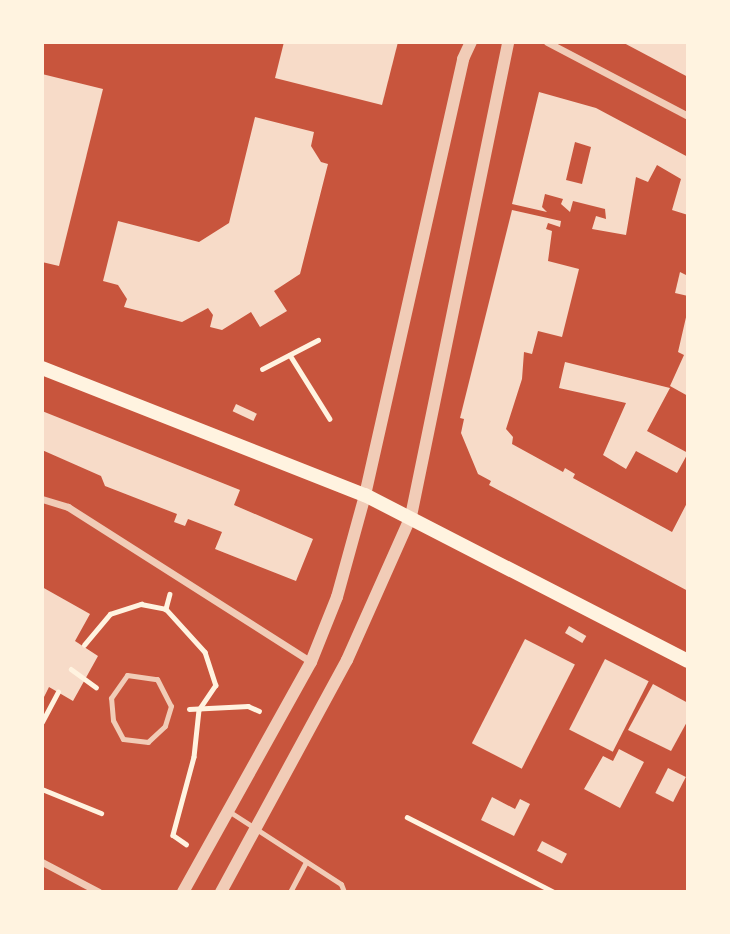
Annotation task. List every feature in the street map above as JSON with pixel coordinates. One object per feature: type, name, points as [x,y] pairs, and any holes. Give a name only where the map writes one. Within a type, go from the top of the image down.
[{"type":"main road","points":[[42,368],[366,495],[688,661]]},
{"type":"street","points":[[183,892],[230,812],[311,662],[337,597],[366,495],[463,59],[471,42]]},
{"type":"street","points":[[221,892],[346,660],[411,516],[508,42]]},
{"type":"street","points":[[547,42],[688,116]]},
{"type":"street","points":[[42,499],[68,506],[311,662]]},
{"type":"street","points":[[42,862],[99,892]]},
{"type":"lane","points":[[463,59],[465,42]]},
{"type":"lane","points":[[127,675],[157,679],[172,706],[165,726],[148,741],[123,739],[113,720],[111,698],[127,675]]},
{"type":"lane","points":[[230,812],[341,884],[344,892]]},
{"type":"lane","points":[[290,892],[306,862]]},
{"type":"path","points":[[262,369],[318,340]]},
{"type":"path","points":[[290,355],[330,419]]},
{"type":"path","points":[[166,609],[177,576]]},
{"type":"path","points":[[84,645],[110,614],[141,604],[166,609],[205,652],[216,685],[199,710],[194,757],[173,835],[204,856]]},
{"type":"path","points":[[71,669],[111,698]]},
{"type":"path","points":[[42,722],[58,692]]},
{"type":"path","points":[[199,710],[248,706],[279,720]]},
{"type":"path","points":[[42,789],[102,813]]},
{"type":"path","points":[[407,817],[554,892]]},
{"type":"building","points":[[284,42],[398,42],[382,105],[275,78]]},
{"type":"building","points":[[622,42],[688,42],[688,77]]},
{"type":"building","points":[[42,74],[103,89],[59,266],[42,262]]},
{"type":"building","points":[[539,92],[596,108],[688,157],[688,215],[672,210],[681,179],[657,165],[648,182],[636,177],[626,235],[592,229],[596,216],[606,219],[605,209],[573,201],[570,212],[561,204],[563,199],[545,194],[542,207],[547,212],[512,204]],"holes":[[[575,142],[591,147],[582,184],[566,180]]]},
{"type":"building","points":[[255,117],[314,132],[311,146],[321,162],[328,164],[300,274],[274,291],[287,311],[260,327],[251,312],[222,330],[210,327],[213,315],[208,308],[182,322],[124,307],[127,299],[118,285],[103,281],[118,221],[199,242],[229,223]]},
{"type":"building","points":[[512,210],[561,221],[560,227],[548,223],[546,229],[552,231],[548,261],[579,269],[562,337],[538,331],[532,354],[524,352],[522,379],[506,429],[513,437],[512,444],[563,472],[565,468],[575,474],[573,478],[672,532],[688,501],[688,591],[489,485],[491,481],[478,474],[461,433],[464,419],[460,418]]},
{"type":"building","points":[[680,272],[688,276],[688,296],[675,293]]},
{"type":"building","points":[[687,313],[688,396],[670,386],[684,355],[678,352]]},
{"type":"building","points":[[565,362],[670,388],[647,431],[688,453],[677,473],[636,451],[626,469],[603,455],[626,403],[559,388]]},
{"type":"building","points":[[236,404],[257,414],[253,421],[233,411]]},
{"type":"building","points":[[42,411],[240,490],[234,505],[313,539],[296,581],[215,549],[222,532],[188,519],[185,526],[174,522],[177,514],[105,486],[101,476],[42,450]]},
{"type":"building","points":[[42,587],[90,614],[75,641],[98,656],[73,701],[49,687],[42,701]]},
{"type":"building","points":[[569,626],[586,636],[582,643],[565,633]]},
{"type":"building","points":[[525,639],[575,664],[522,769],[472,743]]},
{"type":"building","points":[[605,659],[649,681],[613,752],[569,729]]},
{"type":"building","points":[[653,684],[688,703],[688,720],[671,751],[628,730]]},
{"type":"building","points":[[619,749],[644,762],[620,808],[584,789],[603,756],[613,761]]},
{"type":"building","points":[[668,768],[686,777],[673,802],[655,793]]},
{"type":"building","points":[[492,797],[515,809],[520,799],[530,804],[514,836],[481,820]]},
{"type":"building","points":[[542,841],[567,854],[562,864],[537,851]]}]
